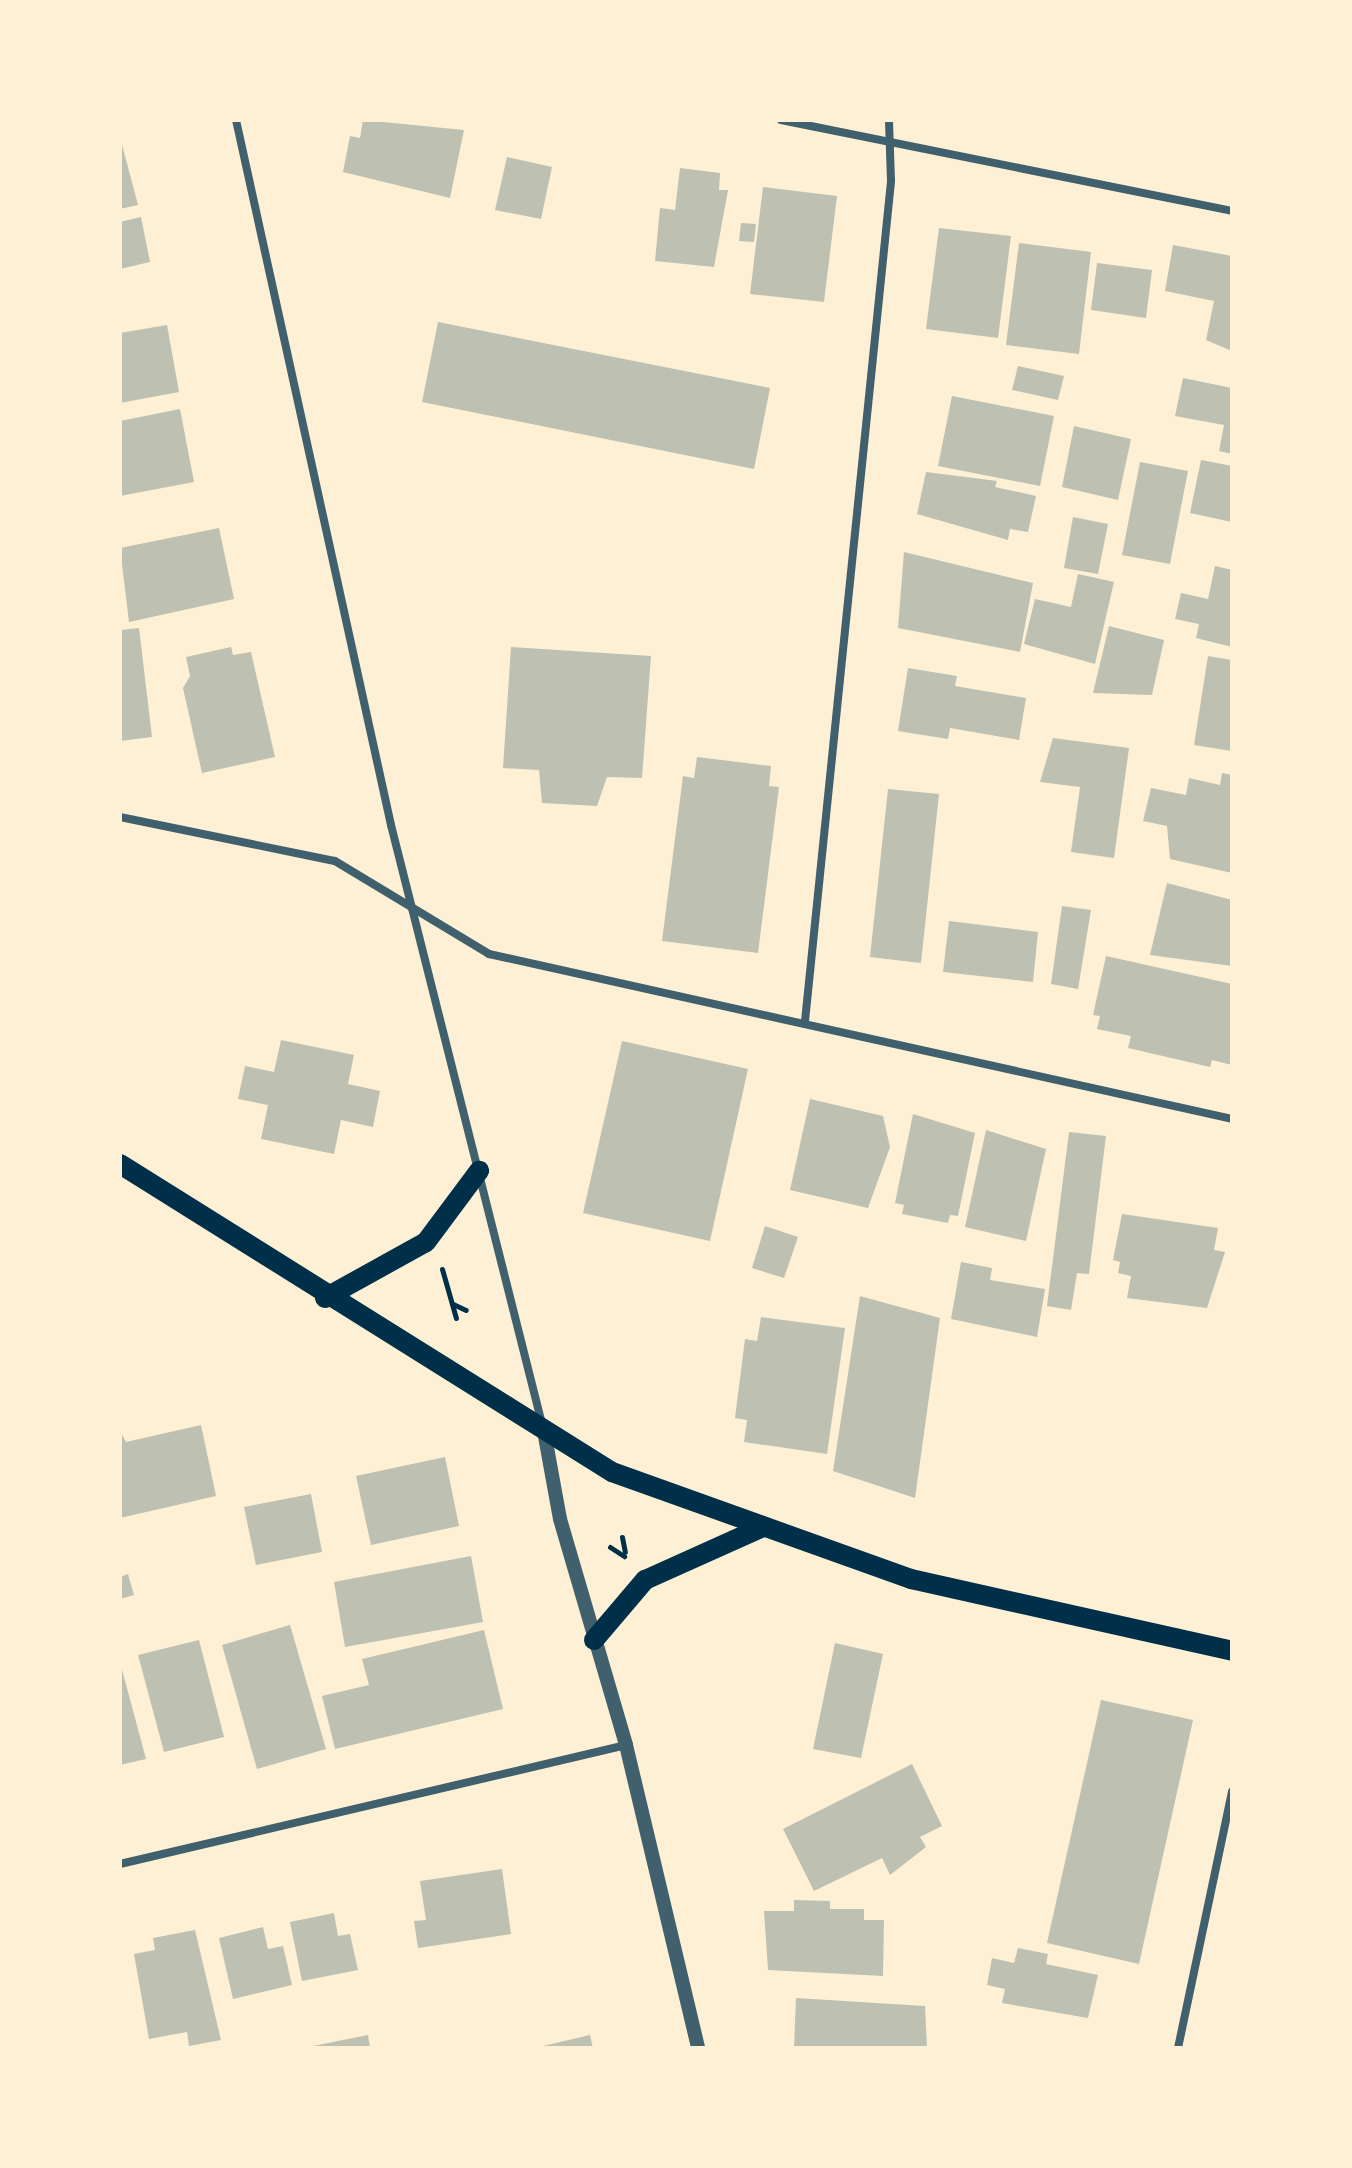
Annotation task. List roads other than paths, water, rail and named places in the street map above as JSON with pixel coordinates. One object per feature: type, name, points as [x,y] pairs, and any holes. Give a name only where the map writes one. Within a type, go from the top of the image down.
[{"type":"main road","points":[[120,1164],[325,1298],[612,1472],[911,1579],[1232,1651]]},
{"type":"main road","points":[[325,1298],[426,1242],[479,1171]]},
{"type":"main road","points":[[594,1640],[645,1580],[763,1527]]},
{"type":"street","points":[[236,120],[411,909],[594,1640],[626,1745],[698,2048]]},
{"type":"street","points":[[781,120],[1232,211]]},
{"type":"street","points":[[805,1021],[893,141],[889,120]]},
{"type":"street","points":[[120,817],[335,861],[489,954],[805,1021],[1232,1119]]},
{"type":"street","points":[[120,1864],[626,1745]]},
{"type":"street","points":[[1178,2048],[1232,1792]]}]
